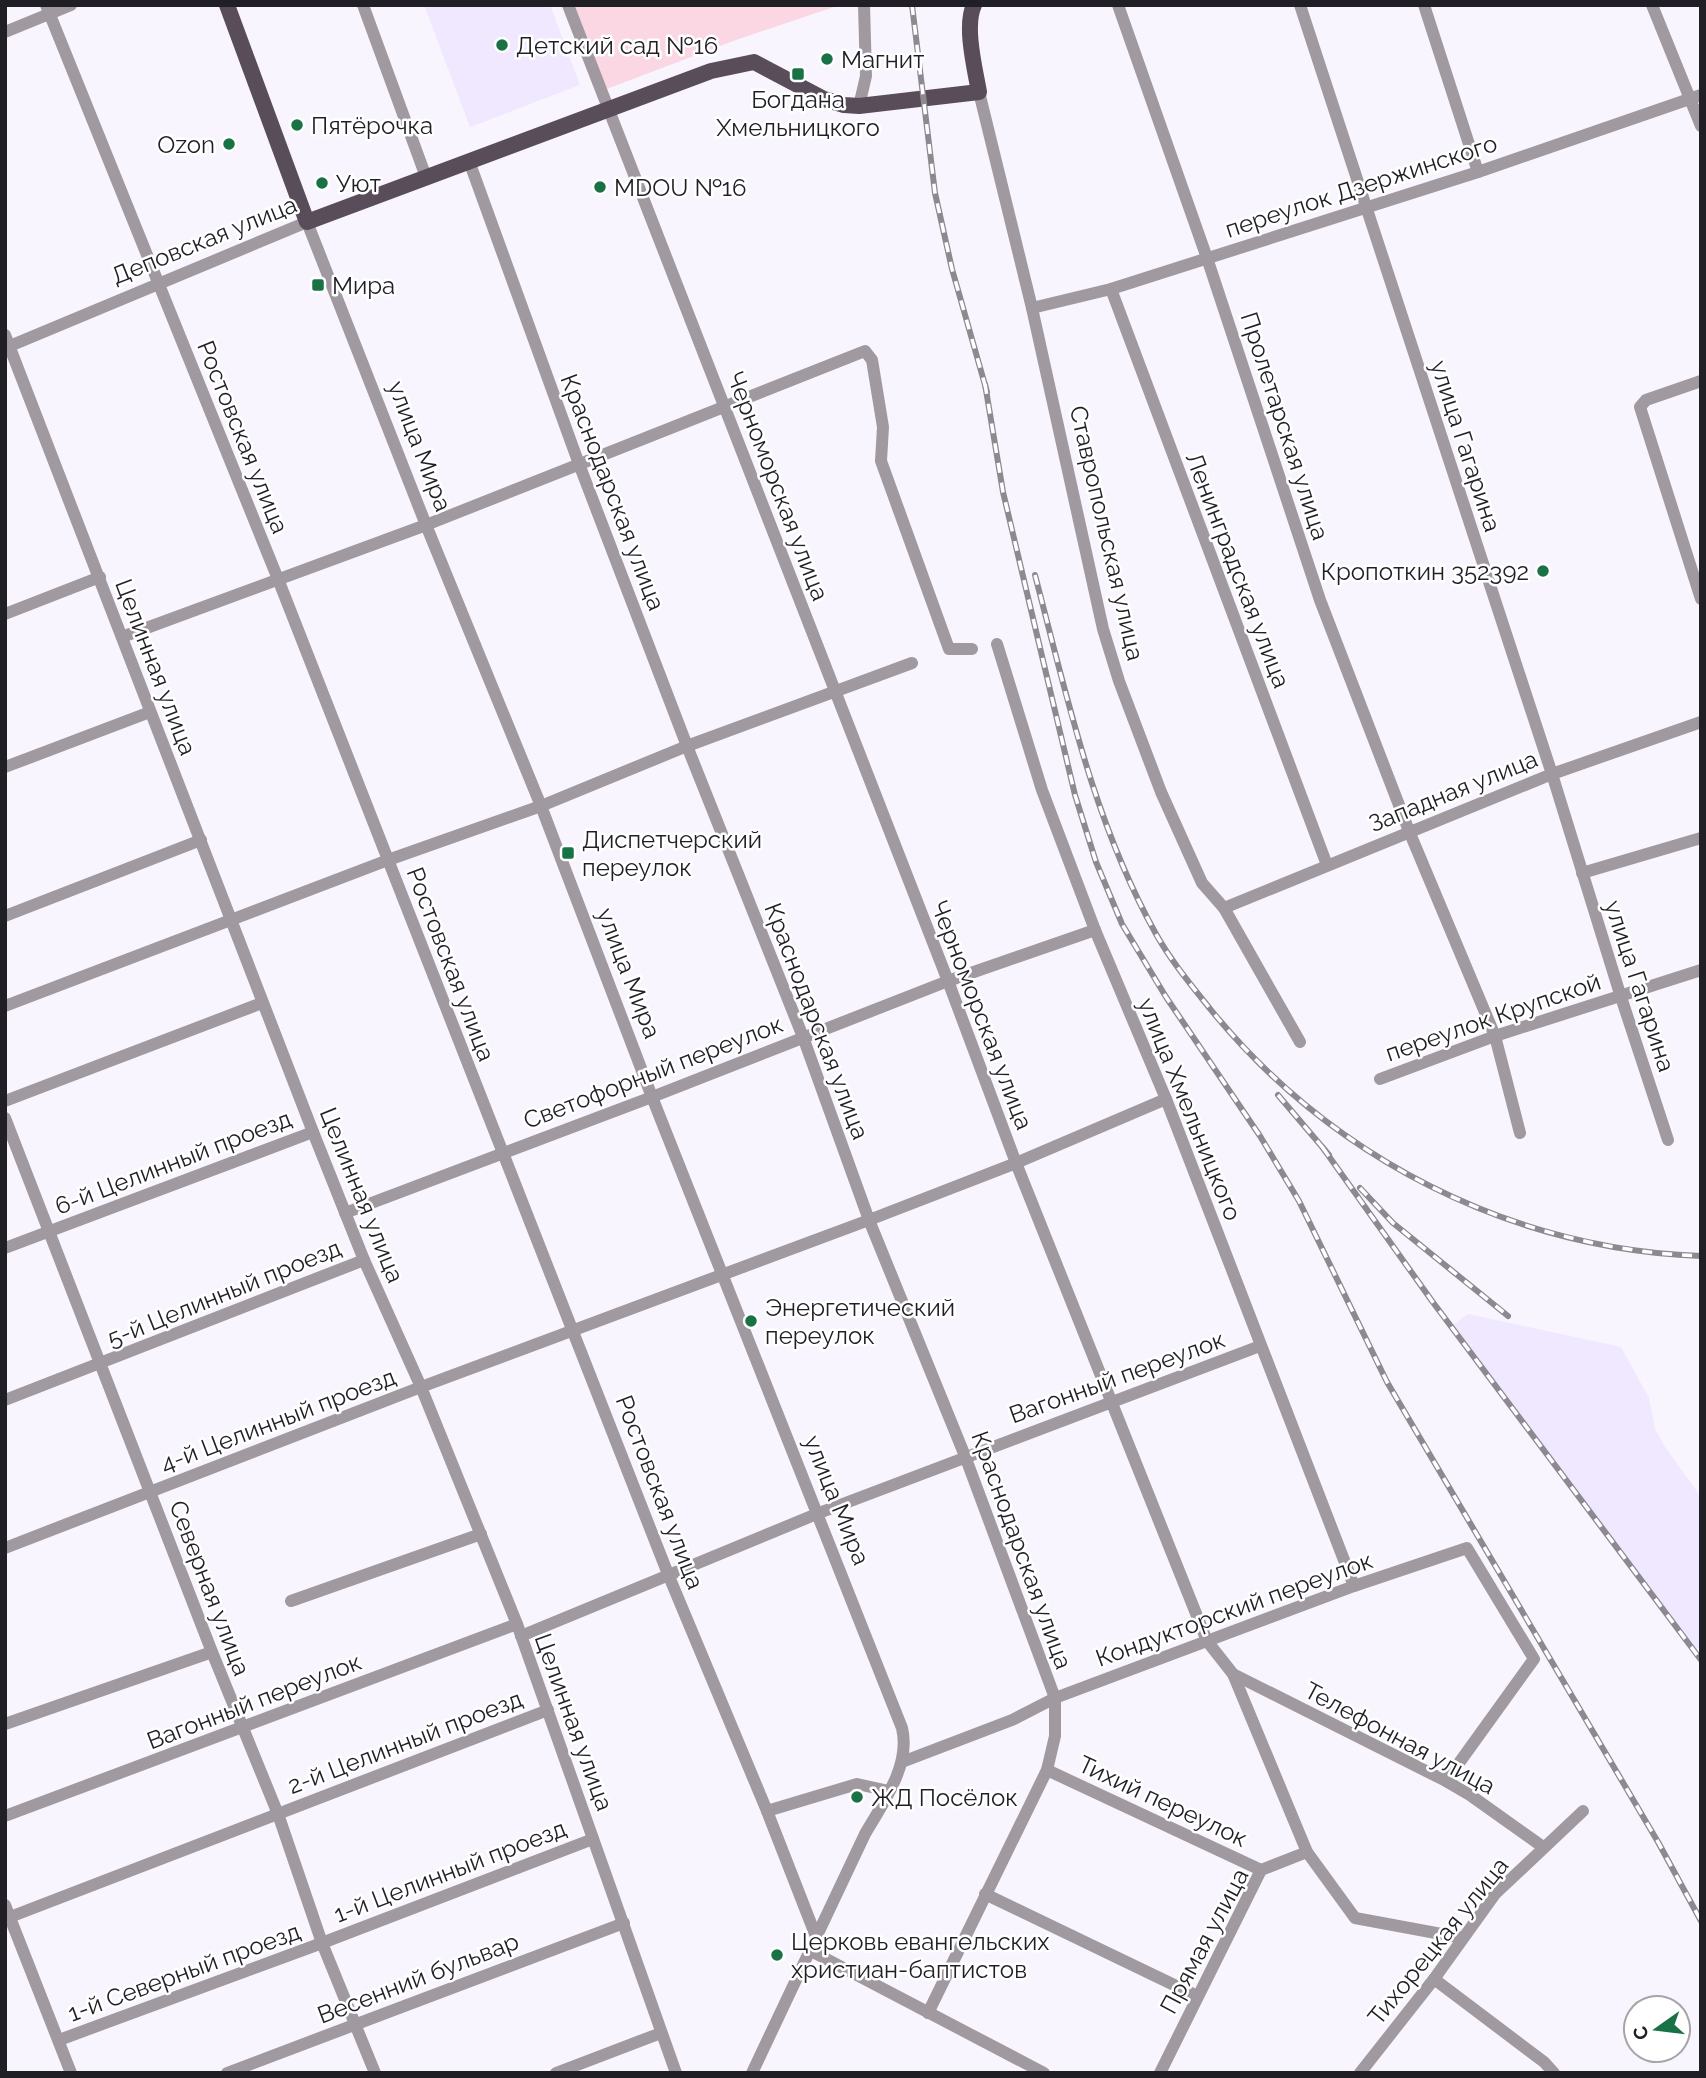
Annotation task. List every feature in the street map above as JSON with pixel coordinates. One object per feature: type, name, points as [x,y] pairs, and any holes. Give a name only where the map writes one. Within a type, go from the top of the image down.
[{"type":"main road","name":"улица Мира","points":[[227,5],[307,222]]},
{"type":"main road","name":"Ставропольская улица","points":[[968,8],[979,92]]},
{"type":"main road","name":"Деповская улица","points":[[307,222],[711,71],[754,62],[824,99],[844,105],[859,106],[979,92]]},
{"type":"street","points":[[5,32],[48,10],[71,5]]},
{"type":"street","points":[[363,5],[426,177]]},
{"type":"street","name":"Черноморская улица","points":[[568,5],[948,981],[1016,1163],[1206,1641],[1233,1674],[1307,1852],[1355,1918],[1463,1938]]},
{"type":"street","points":[[859,106],[866,76],[864,5]]},
{"type":"street","name":"Пролетарская улица","points":[[1118,5],[1207,258],[1320,600],[1409,831],[1495,1037],[1520,1133]]},
{"type":"street","name":"улица Гагарина","points":[[1300,5],[1552,774],[1668,1140]]},
{"type":"street","points":[[1424,5],[1478,172]]},
{"type":"street","points":[[1652,5],[1696,97],[1701,126]]},
{"type":"street","name":"Ростовская улица","points":[[48,10],[278,579],[668,1574],[817,1939]]},
{"type":"street","name":"Ставропольская улица","points":[[979,92],[1103,629],[1115,668],[1161,792],[1202,883],[1224,908],[1300,1042]]},
{"type":"street","name":"переулок Дзержинского","points":[[1031,308],[1111,289],[1478,172],[1696,97]]},
{"type":"street","name":"Краснодарская улица","points":[[469,161],[579,464],[803,1037],[869,1220],[965,1456],[1055,1698]]},
{"type":"street","name":"Деповская улица","points":[[7,343],[307,222]]},
{"type":"street","name":"улица Мира","points":[[307,222],[426,525],[541,806],[721,1274],[819,1513],[902,1728],[906,1742],[902,1762]]},
{"type":"street","name":"Ленинградская улица","points":[[1111,289],[1327,865]]},
{"type":"street","name":"Целинная улица","points":[[7,343],[100,576],[150,712],[345,1213],[421,1387],[519,1630],[676,2073]]},
{"type":"street","points":[[122,637],[426,525],[865,351],[872,360],[883,427],[881,461],[949,649],[972,649]]},
{"type":"street","points":[[1701,381],[1646,400],[1640,407],[1701,599]]},
{"type":"street","points":[[5,614],[100,576]]},
{"type":"street","name":"улица Хмельницкого","points":[[997,644],[1042,790],[1094,930],[1166,1099],[1354,1586]]},
{"type":"street","points":[[5,1006],[388,860],[541,806],[687,746],[912,663]]},
{"type":"street","points":[[5,767],[150,712]]},
{"type":"street","name":"Западная улица","points":[[1224,908],[1552,774],[1701,722]]},
{"type":"street","points":[[1582,873],[1701,838]]},
{"type":"street","points":[[5,916],[201,840]]},
{"type":"street","name":"Светофорный переулок","points":[[345,1213],[948,981],[1094,930]]},
{"type":"street","name":"переулок Крупской","points":[[1380,1079],[1620,994],[1701,970]]},
{"type":"street","points":[[5,1101],[262,1003]]},
{"type":"street","points":[[421,1387],[869,1220],[1016,1163],[1166,1099]]},
{"type":"street","name":"Северная улица","points":[[5,1118],[212,1652],[278,1814],[322,1943],[375,2073]]},
{"type":"street","name":"6-й Целинный проезд","points":[[5,1248],[313,1132]]},
{"type":"street","name":"5-й Целинный проезд","points":[[5,1400],[364,1260]]},
{"type":"street","name":"Вагонный переулок","points":[[5,1816],[242,1728],[519,1630],[965,1456],[1261,1346]]},
{"type":"street","name":"4-й Целинный проезд","points":[[5,1548],[421,1387]]},
{"type":"street","points":[[291,1601],[481,1534]]},
{"type":"street","name":"Кондукторский переулок","points":[[902,1762],[1012,1720],[1055,1698],[1354,1586],[1467,1548],[1534,1659],[1446,1782]]},
{"type":"street","points":[[5,1724],[212,1652]]},
{"type":"street","name":"Телефонная улица","points":[[1233,1674],[1470,1795],[1543,1847]]},
{"type":"street","points":[[928,2013],[1047,1770],[1055,1736],[1055,1698]]},
{"type":"street","name":"2-й Целинный проезд","points":[[7,1911],[278,1814],[548,1710]]},
{"type":"street","points":[[752,2073],[772,2026],[902,1762]]},
{"type":"street","name":"Тихий переулок","points":[[1047,1770],[1261,1870]]},
{"type":"street","points":[[767,1811],[857,1784],[889,1791]]},
{"type":"street","name":"Тихорецкая улица","points":[[1360,2073],[1434,1979],[1495,1894],[1583,1811]]},
{"type":"street","name":"1-й Целинный проезд","points":[[322,1943],[593,1839]]},
{"type":"street","name":"Прямая улица","points":[[1160,2073],[1261,1870],[1307,1852]]},
{"type":"street","points":[[985,1894],[1198,1996]]},
{"type":"street","points":[[7,1911],[71,2073]]},
{"type":"street","name":"Весенний бульвар","points":[[227,2073],[624,1923]]},
{"type":"street","name":"1-й Северный проезд","points":[[59,2040],[322,1943]]},
{"type":"street","points":[[811,1951],[1044,2073]]},
{"type":"street","points":[[1434,1979],[1544,2062],[1554,2073]]},
{"type":"street","points":[[556,2073],[661,2033]]},
{"type":"shaded area","name":"Детский сад №16","points":[[424,5],[550,5],[580,85],[470,127]]},
{"type":"shaded area","points":[[573,5],[840,5],[736,40],[604,90]]},
{"type":"shaded area","points":[[1468,1314],[1621,1347],[1649,1398],[1655,1429],[1701,1497],[1701,1646],[1694,1651],[1453,1325]]},
{"type":"railway","points":[[912,5],[935,193],[952,269],[987,392]]},
{"type":"railway","points":[[985,384],[1003,492],[1075,795],[1096,862],[1122,924],[1166,997],[1260,1136],[1299,1201],[1387,1382],[1658,1842],[1701,1921]]},
{"type":"railway","points":[[1035,575],[1084,759],[1115,848],[1134,892],[1175,964],[1211,1010],[1259,1063],[1312,1110],[1369,1151],[1430,1186],[1494,1214],[1561,1235],[1630,1249],[1701,1256]]},
{"type":"railway","points":[[1278,1095],[1329,1155]]},
{"type":"railway","points":[[1323,1148],[1432,1301],[1701,1660]]},
{"type":"railway","points":[[1360,1188],[1393,1223],[1508,1316]]},
{"type":"place","name":"Детский сад №16","points":[[502,45]]},
{"type":"place","name":"Магнит","points":[[827,59]]},
{"type":"place","name":"Богдана Хмельницкого","points":[[798,74]]},
{"type":"place","name":"Пятёрочка","points":[[297,125]]},
{"type":"place","name":"Ozon","points":[[229,144]]},
{"type":"place","name":"Уют","points":[[322,183]]},
{"type":"place","name":"MDOU №16","points":[[600,187]]},
{"type":"place","name":"Мира","points":[[318,285]]},
{"type":"place","name":"Кропоткин 352392","points":[[1543,571]]},
{"type":"place","name":"Диспетчерский переулок","points":[[568,853]]},
{"type":"place","name":"Энергетический переулок","points":[[751,1321]]},
{"type":"place","name":"ЖД Посёлок","points":[[857,1797]]},
{"type":"place","name":"Церковь евангельских христиан-баптистов","points":[[777,1955]]}]
